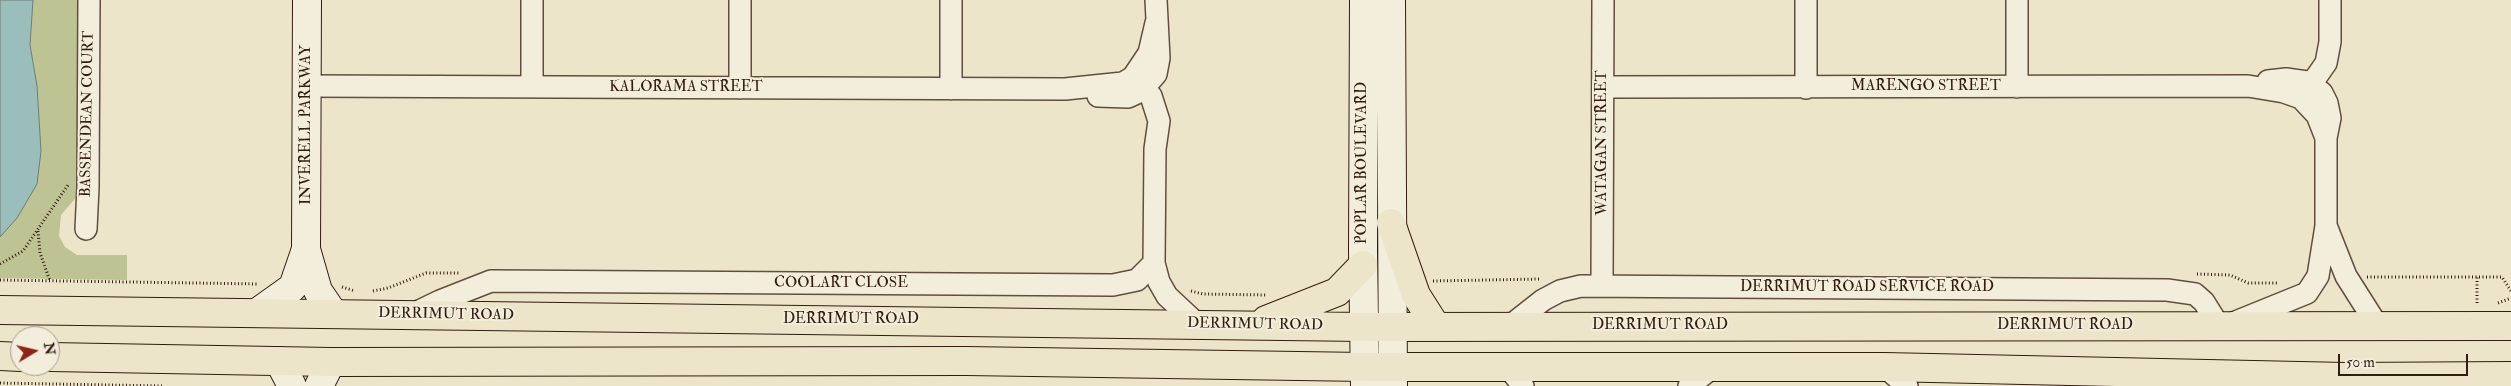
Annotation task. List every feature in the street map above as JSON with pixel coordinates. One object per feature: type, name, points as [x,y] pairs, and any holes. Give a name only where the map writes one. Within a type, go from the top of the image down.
[{"type":"highway","points":[[1390,223],[1416,295],[1435,325]]},
{"type":"highway","points":[[1253,325],[1338,292],[1363,265]]},
{"type":"highway","name":"DERRIMUT ROAD","points":[[0,310],[1364,327],[1435,325],[2511,326]]},
{"type":"highway","points":[[60,357],[280,361],[325,374],[966,362],[1365,377],[1516,376],[1714,367],[1885,367],[2214,380],[2298,381],[2369,381],[2511,376]]},
{"type":"street","name":"BASSENDEAN COURT","points":[[86,229],[89,0]]},
{"type":"street","name":"INVERELL PARKWAY","points":[[307,0],[306,249],[318,290],[333,313]]},
{"type":"street","points":[[532,0],[532,87]]},
{"type":"street","points":[[740,0],[740,88]]},
{"type":"street","points":[[950,89],[951,0]]},
{"type":"street","points":[[1156,0],[1156,24],[1150,52],[1138,86],[1155,149],[1154,264],[1167,296],[1196,324]]},
{"type":"street","name":"POPLAR BOULEVARD","points":[[1364,0],[1363,265],[1365,377]]},
{"type":"street","name":"POPLAR BOULEVARD","points":[[1390,0],[1390,223],[1393,376]]},
{"type":"street","name":"WATAGAN STREET","points":[[1602,286],[1603,0]]},
{"type":"street","points":[[1806,0],[1806,88]]},
{"type":"street","points":[[2017,0],[2017,87]]},
{"type":"street","points":[[2222,326],[2307,293],[2318,276],[2326,226],[2326,138],[2306,91],[2326,63],[2329,52],[2330,0]]},
{"type":"street","name":"KALORAMA STREET","points":[[307,86],[1066,89],[1123,82],[1138,86]]},
{"type":"street","name":"MARENGO STREET","points":[[1603,87],[2248,86],[2284,92],[2306,91]]},
{"type":"street","points":[[2326,226],[2346,276],[2377,325]]},
{"type":"street","name":"INVERELL PARKWAY","points":[[258,312],[293,287],[306,249]]},
{"type":"street","name":"COOLART CLOSE","points":[[413,314],[491,281],[1114,285],[1136,280],[1154,264]]},
{"type":"street","name":"DERRIMUT ROAD SERVICE ROAD","points":[[1510,326],[1543,300],[1560,291],[1571,287],[1602,286],[2167,290],[2195,294],[2204,302],[2222,326]]},
{"type":"street","points":[[280,361],[292,386]]},
{"type":"street","points":[[1689,386],[1714,367]]},
{"type":"street","points":[[1885,367],[1907,386]]},
{"type":"path","points":[[0,264],[23,251],[69,184]]},
{"type":"path","points":[[38,230],[40,253],[50,281]]},
{"type":"path","points":[[2346,276],[2502,277],[2511,291]]},
{"type":"path","points":[[2477,277],[2477,303]]},
{"type":"path","points":[[1426,281],[1540,279],[1548,283]]},
{"type":"path","points":[[1163,290],[1172,285],[1180,289],[1203,294],[1271,295]]},
{"type":"path","points":[[0,383],[163,386]]},
{"type":"green space","points":[[0,0],[82,0],[79,194],[61,215],[59,236],[65,247],[77,255],[127,255],[127,280],[0,278]]},
{"type":"water","points":[[0,0],[33,0],[30,45],[37,86],[41,151],[37,184],[17,218],[0,237]]}]
